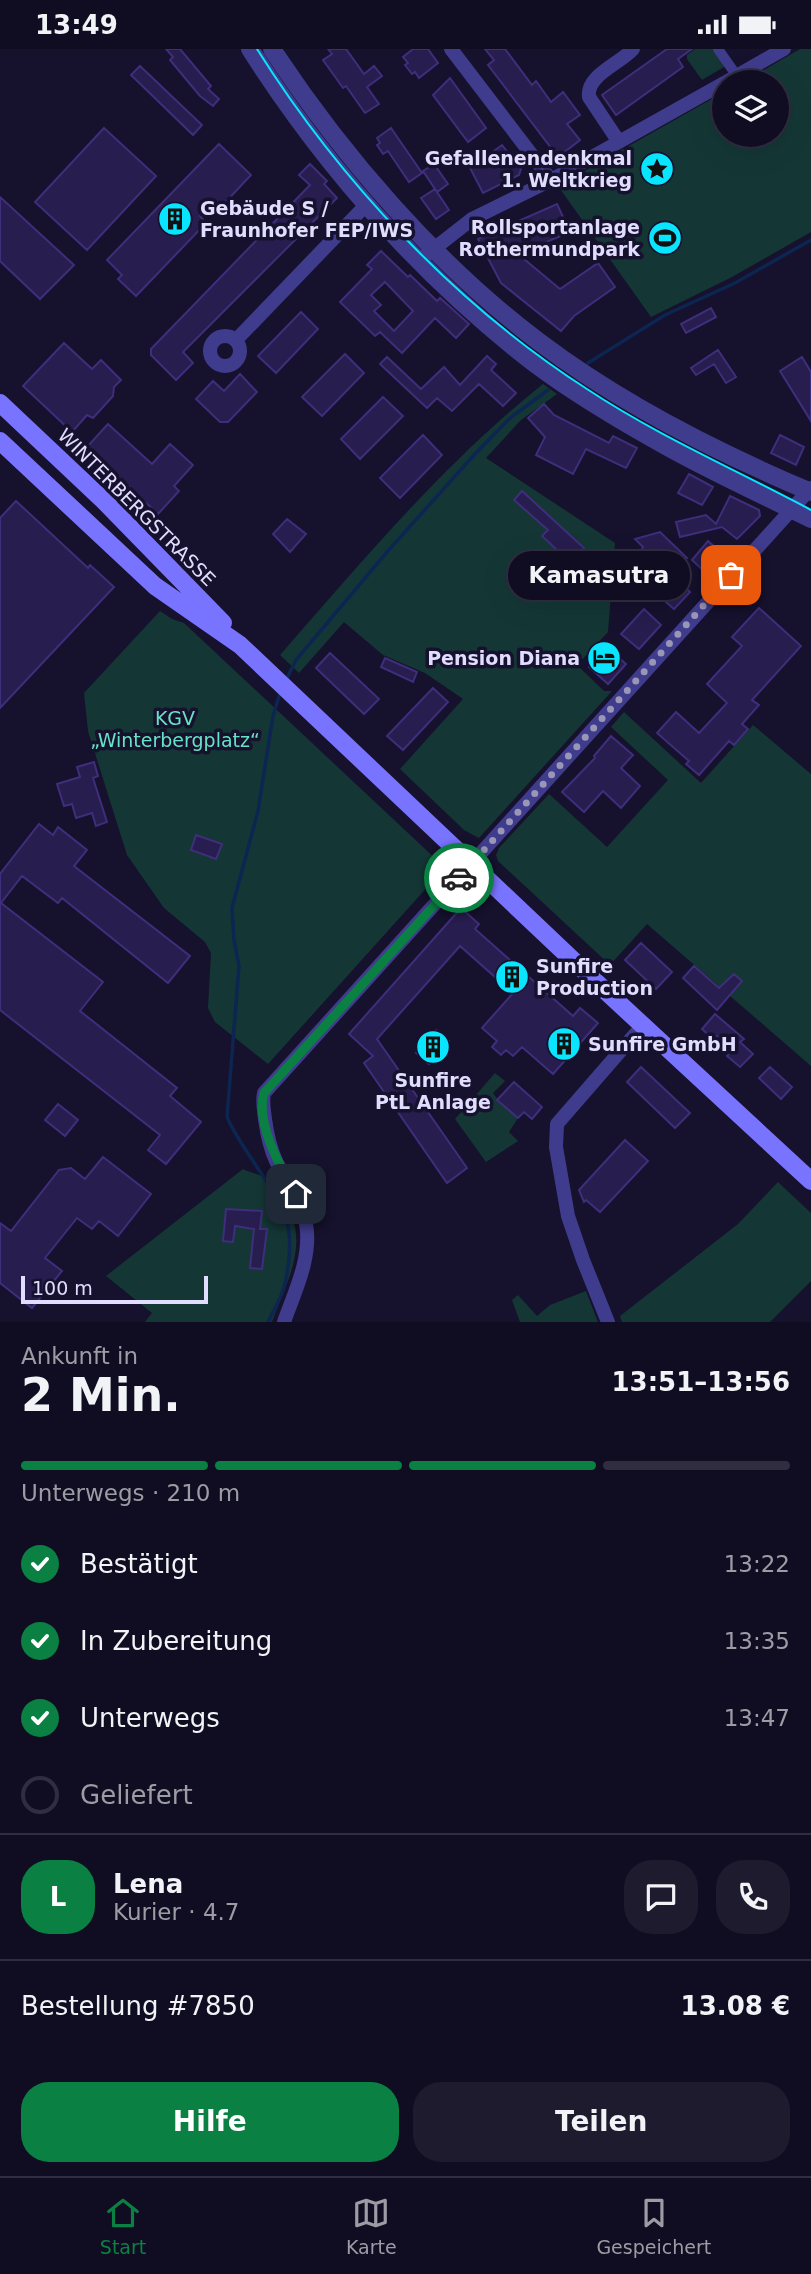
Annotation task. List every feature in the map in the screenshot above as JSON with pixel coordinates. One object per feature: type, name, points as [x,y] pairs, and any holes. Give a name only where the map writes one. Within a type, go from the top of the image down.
[{"type":"main road","name":"WINTERBERGSTRASSE","points":[[0,403],[104,501],[229,628],[240,645]]},
{"type":"main road","name":"WINTERBERGSTRASSE","points":[[0,441],[155,586],[240,645],[811,1181]]},
{"type":"street","points":[[250,49],[310,134],[367,204],[420,261],[477,316],[523,355],[571,389],[654,440],[811,519]]},
{"type":"street","points":[[272,49],[325,123],[381,191],[433,248],[483,296],[538,342],[607,389],[665,423],[768,474],[810,490],[264,1093],[262,1100],[268,1137],[276,1162],[296,1194],[306,1222],[306,1258],[284,1322]]},
{"type":"street","points":[[451,49],[551,180]]},
{"type":"street","points":[[619,142],[589,97],[589,92],[593,81],[633,49]]},
{"type":"street","points":[[718,49],[725,70]]},
{"type":"street","points":[[747,70],[784,49]]},
{"type":"street","points":[[420,261],[472,219],[551,180],[712,90]]},
{"type":"street","points":[[236,339],[367,204]]},
{"type":"street","points":[[608,1322],[568,1216],[556,1147],[557,1124],[643,1025]]},
{"type":"green space","points":[[695,49],[718,49],[729,64],[719,70],[712,70],[712,74],[702,80],[687,55]]},
{"type":"green space","points":[[800,49],[811,49],[811,232],[732,277],[651,317],[558,186],[712,99],[712,147],[789,147],[789,70],[764,70]]},
{"type":"green space","points":[[543,384],[557,394],[521,420],[486,458],[615,543],[608,632],[577,665],[604,691],[612,691],[479,838],[464,830],[400,769],[463,699],[425,673],[383,655],[344,622],[299,673],[280,655],[406,513],[472,446]]},
{"type":"green space","name":"KGV „Winterbergplatz“","points":[[160,611],[184,623],[439,862],[440,873],[268,1064],[215,1022],[208,1008],[211,953],[205,942],[164,908],[127,855],[88,731],[84,693]]},
{"type":"green space","points":[[624,712],[701,783],[753,725],[811,774],[811,1066],[647,924],[610,965],[498,861],[496,855],[499,848],[549,794],[607,847],[668,780],[611,727]]},
{"type":"green space","points":[[495,1073],[505,1081],[493,1093],[518,1118],[509,1132],[518,1141],[486,1162],[455,1119]]},
{"type":"green space","points":[[243,1169],[273,1182],[291,1213],[295,1229],[294,1259],[272,1322],[145,1322],[152,1313],[106,1276]]},
{"type":"green space","points":[[778,1182],[811,1213],[811,1281],[770,1322],[622,1322],[620,1316],[738,1224]]},
{"type":"green space","points":[[586,1291],[598,1322],[520,1322],[512,1300],[518,1295],[537,1316],[550,1305]]},
{"type":"building","points":[[166,49],[180,49],[211,86],[208,89],[219,99],[213,106],[200,96],[170,60],[173,57]]},
{"type":"building","points":[[328,49],[346,49],[364,74],[374,66],[382,76],[367,87],[379,104],[365,113],[323,60],[332,54]]},
{"type":"building","points":[[413,49],[428,49],[438,63],[419,78],[405,65],[408,63],[403,57]]},
{"type":"building","points":[[485,49],[505,49],[532,85],[536,81],[551,102],[563,92],[580,115],[567,124],[580,140],[558,157],[488,65],[494,60]]},
{"type":"building","points":[[667,49],[692,49],[678,59],[683,67],[616,115],[602,95]]},
{"type":"building","points":[[140,66],[202,125],[193,135],[131,75]]},
{"type":"building","points":[[450,78],[486,128],[468,142],[433,95]]},
{"type":"building","points":[[104,128],[156,176],[87,250],[35,202]]},
{"type":"building","points":[[391,128],[422,173],[409,182],[388,151],[383,154],[377,145],[380,143],[377,138]]},
{"type":"building","name":"Gebäude S / Fraunhofer FEP/IWS","points":[[219,144],[251,175],[219,209],[213,203],[200,216],[206,223],[136,296],[118,279],[122,275],[107,260]]},
{"type":"building","points":[[502,145],[521,169],[519,175],[483,193],[469,166],[493,155],[491,153]]},
{"type":"building","points":[[310,164],[327,181],[324,184],[337,198],[183,352],[193,363],[176,380],[151,355],[151,349],[310,185],[299,175]]},
{"type":"building","points":[[434,164],[448,184],[437,192],[423,171]]},
{"type":"building","points":[[435,189],[449,210],[436,219],[421,198]]},
{"type":"building","points":[[0,197],[74,265],[40,299],[0,261]]},
{"type":"building","points":[[557,204],[570,232],[518,254],[560,289],[598,263],[615,287],[574,316],[561,331],[501,283],[478,239]]},
{"type":"building","points":[[381,251],[408,277],[410,275],[437,301],[440,298],[469,324],[456,338],[435,318],[402,353],[380,332],[375,336],[340,302],[372,269],[367,265]],"holes":[[[385,282],[413,311],[394,331],[374,311],[381,305],[371,295]]]},
{"type":"building","points":[[711,308],[716,317],[686,333],[681,324]]},
{"type":"building","points":[[301,312],[318,329],[276,373],[258,356]]},
{"type":"building","points":[[64,343],[92,369],[101,360],[121,380],[114,387],[113,396],[93,418],[87,415],[72,432],[23,386]]},
{"type":"building","points":[[718,350],[736,377],[726,383],[714,364],[696,375],[691,368]]},
{"type":"building","points":[[345,354],[364,373],[322,416],[302,397]]},
{"type":"building","points":[[487,356],[496,364],[491,370],[516,393],[503,406],[479,384],[452,411],[437,398],[427,408],[380,364],[387,357],[421,389],[444,367],[460,385]]},
{"type":"building","points":[[802,357],[811,372],[811,421],[780,371]]},
{"type":"building","points":[[240,374],[257,392],[228,422],[220,422],[196,399],[213,381],[224,391]]},
{"type":"building","points":[[383,397],[403,416],[360,459],[341,439]]},
{"type":"building","points":[[544,404],[554,415],[609,443],[613,436],[637,448],[626,468],[586,449],[573,474],[536,455],[545,437],[528,418]]},
{"type":"building","points":[[108,424],[152,464],[170,444],[193,465],[174,486],[179,491],[158,514],[87,447]]},
{"type":"building","points":[[423,435],[442,455],[400,498],[380,478]]},
{"type":"building","points":[[780,435],[804,447],[796,465],[771,453]]},
{"type":"building","points":[[689,474],[713,487],[702,505],[678,493]]},
{"type":"building","points":[[522,491],[584,548],[571,563],[542,536],[548,530],[514,500]]},
{"type":"building","points":[[730,496],[759,510],[760,516],[737,539],[722,527],[680,537],[676,522],[706,515],[716,524]]},
{"type":"building","points":[[16,501],[88,568],[90,565],[114,587],[0,708],[0,518]]},
{"type":"building","points":[[287,519],[306,534],[290,552],[273,534]]},
{"type":"building","points":[[660,532],[687,558],[671,574],[654,558],[636,560],[643,547],[635,539]]},
{"type":"building","points":[[708,541],[724,555],[707,574],[692,560]]},
{"type":"building","points":[[675,578],[690,592],[674,609],[659,596]]},
{"type":"building","points":[[759,608],[801,646],[752,700],[759,705],[742,724],[748,729],[734,745],[729,741],[699,775],[686,764],[689,761],[657,733],[676,712],[699,733],[727,703],[707,684],[742,646],[732,637]]},
{"type":"building","points":[[644,609],[661,625],[639,649],[621,634]]},
{"type":"building","points":[[607,647],[626,664],[608,684],[589,667]]},
{"type":"building","points":[[330,653],[379,699],[364,714],[316,668]]},
{"type":"building","points":[[385,658],[417,672],[413,682],[381,667]]},
{"type":"building","points":[[433,688],[448,702],[403,750],[387,736]]},
{"type":"building","points":[[611,736],[633,755],[621,768],[640,786],[621,808],[603,791],[584,812],[562,792],[595,758]]},
{"type":"building","points":[[94,762],[98,776],[93,778],[107,822],[96,826],[92,813],[76,818],[72,804],[64,806],[57,784],[80,777],[77,767]]},
{"type":"building","points":[[39,824],[53,835],[58,827],[87,850],[74,866],[190,956],[168,983],[62,898],[58,903],[22,876],[1,903],[103,982],[80,1011],[177,1088],[170,1096],[201,1122],[166,1164],[148,1150],[160,1135],[0,1010],[0,874]]},
{"type":"building","points":[[196,835],[222,844],[216,859],[191,850]]},
{"type":"building","points":[[461,908],[479,924],[475,929],[573,1016],[580,1008],[598,1023],[553,1074],[522,1047],[513,1056],[506,1050],[501,1055],[492,1047],[497,1041],[482,1028],[513,993],[460,946],[377,1039],[467,1168],[447,1183],[364,1063],[373,1056],[349,1034]]},
{"type":"building","points":[[641,943],[672,972],[656,989],[625,960]]},
{"type":"building","points":[[694,966],[719,988],[734,974],[742,981],[717,1010],[683,978]]},
{"type":"building","points":[[715,1014],[744,1039],[740,1042],[753,1054],[740,1067],[727,1056],[732,1051],[717,1036],[714,1040],[702,1029]]},
{"type":"building","name":"Sunfire PtL Anlage","points":[[436,1030],[449,1041],[429,1064],[416,1053]]},
{"type":"building","points":[[641,1067],[690,1113],[675,1128],[627,1082]]},
{"type":"building","points":[[770,1067],[792,1087],[781,1099],[759,1078]]},
{"type":"building","points":[[514,1082],[542,1107],[532,1119],[524,1112],[518,1118],[497,1100]]},
{"type":"building","points":[[58,1104],[78,1120],[65,1136],[45,1120]]},
{"type":"building","points":[[625,1140],[648,1161],[600,1212],[586,1200],[584,1202],[579,1190]]},
{"type":"building","points":[[103,1157],[151,1194],[118,1236],[99,1221],[92,1229],[77,1218],[45,1258],[62,1271],[32,1308],[0,1283],[0,1223],[11,1231],[59,1170],[71,1168],[85,1179]]},
{"type":"building","points":[[226,1209],[262,1211],[260,1229],[267,1229],[262,1269],[250,1268],[254,1229],[235,1226],[233,1242],[223,1241]]},
{"type":"waterway","points":[[588,363],[665,315],[735,283],[811,240]]},
{"type":"waterway","points":[[286,680],[296,660],[474,455],[510,418],[548,390]]},
{"type":"waterway","points":[[268,1322],[286,1280],[289,1229],[276,1197],[241,1144],[227,1117],[239,966],[232,908],[258,811],[273,716],[280,693]]},
{"type":"tram line","points":[[257,49],[325,146],[363,192],[404,237],[492,319],[539,356],[614,406],[811,510]]},
{"type":"way so far","points":[[459,878],[731,575]]},
{"type":"place","name":"Gefallenendenkmal 1. Weltkrieg","points":[[657,169]]},
{"type":"place","name":"Gebäude S / Fraunhofer FEP/IWS","points":[[175,219]]},
{"type":"place","name":"Rollsportanlage Rothermundpark","points":[[665,238]]},
{"type":"place","name":"Kamasutra","points":[[731,575]]},
{"type":"place","name":"Pension Diana","points":[[604,658]]},
{"type":"place","name":"Sunfire Production","points":[[512,977]]},
{"type":"place","name":"Sunfire GmbH","points":[[564,1044]]},
{"type":"place","name":"Sunfire PtL Anlage","points":[[433,1047]]},
{"type":"route","points":[[296,1194],[276,1162],[268,1137],[262,1100],[264,1093],[459,878]]}]
